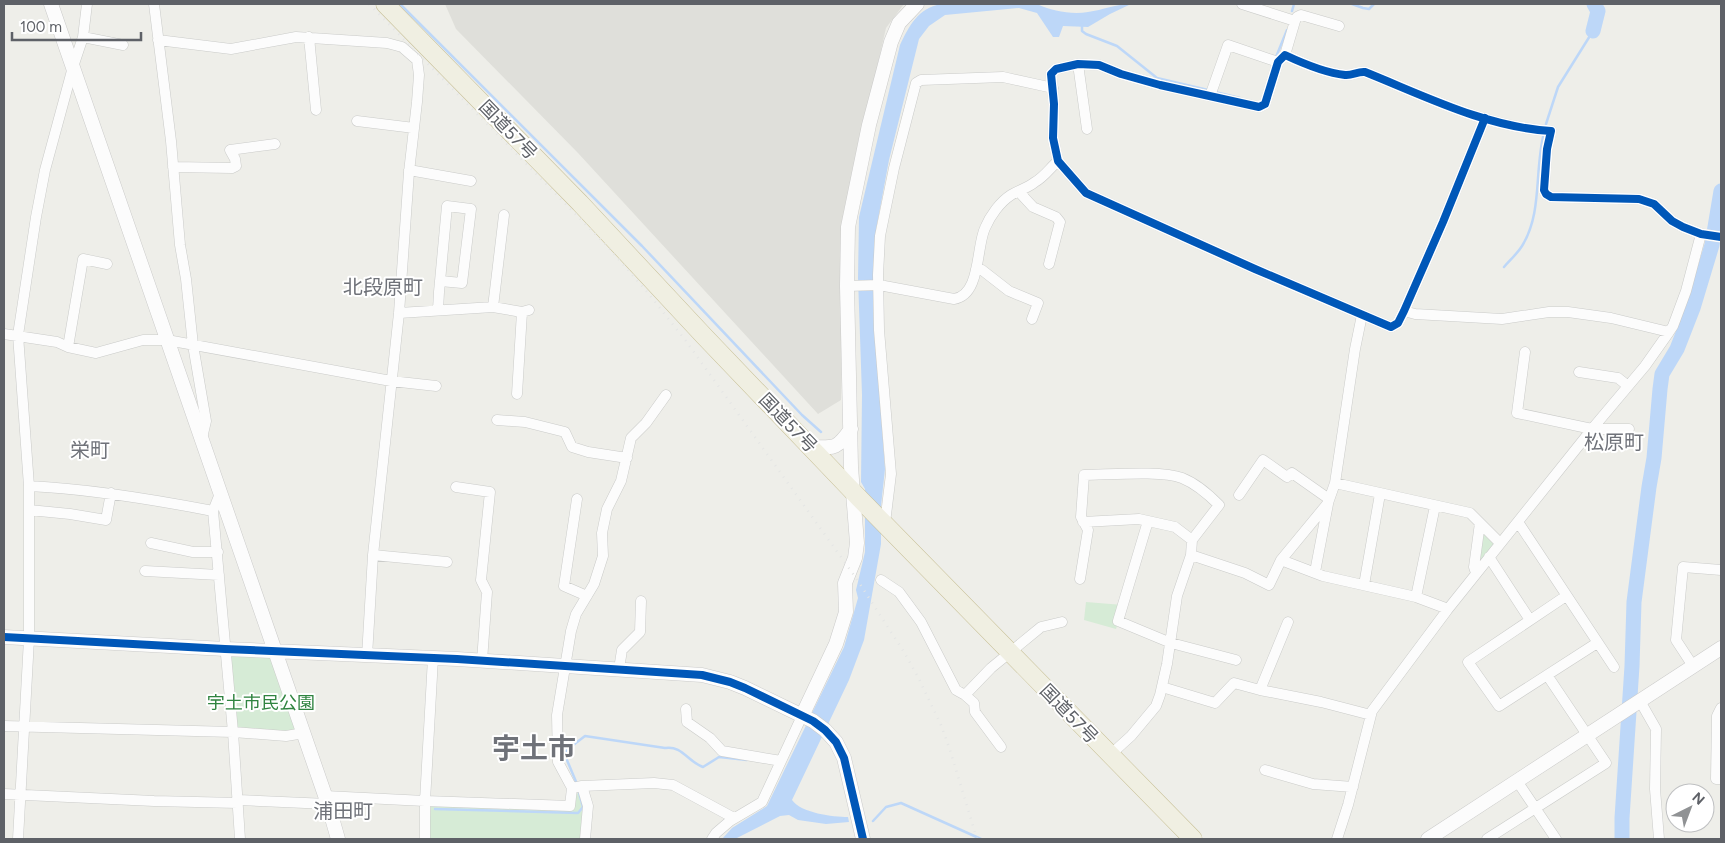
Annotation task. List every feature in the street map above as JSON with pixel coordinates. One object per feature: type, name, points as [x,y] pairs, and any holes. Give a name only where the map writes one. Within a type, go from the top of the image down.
[{"type":"highway","name":"国道57号","points":[[385,4],[580,203],[697,329],[857,495],[1193,839]]},
{"type":"street","points":[[51,4],[221,491],[327,800],[338,839]]},
{"type":"street","points":[[18,839],[29,639],[29,486],[18,335],[45,170],[83,37],[87,4]]},
{"type":"street","points":[[154,4],[180,245],[206,421],[202,438]]},
{"type":"street","points":[[712,839],[716,833],[734,818],[762,802],[781,761],[807,718],[836,644],[846,612],[845,583],[855,558],[857,543],[857,495],[851,467],[851,286],[848,227],[869,125],[891,42],[899,23],[917,4]]},
{"type":"street","points":[[1242,4],[1295,22]]},
{"type":"street","points":[[1339,26],[1301,15],[1297,17],[1265,104],[1259,107],[1152,82],[1099,65],[1084,63],[1053,71],[1051,74],[1054,104],[1053,138],[1058,161],[1086,193],[1255,269],[1391,327],[1398,323],[1404,311],[1443,222],[1485,118]]},
{"type":"street","points":[[83,37],[123,45]]},
{"type":"street","points":[[158,40],[231,49],[296,37],[387,43],[402,47],[417,60],[418,75],[399,314],[373,555],[367,656]]},
{"type":"street","points":[[309,37],[316,110]]},
{"type":"street","points":[[1210,96],[1228,45],[1345,75],[1365,72],[1439,103],[1485,118],[1529,130],[1551,131],[1544,190],[1551,197],[1650,202],[1672,221],[1703,235],[1721,237]]},
{"type":"street","points":[[1078,64],[1086,129]]},
{"type":"street","points":[[885,522],[891,474],[881,368],[878,285],[880,236],[894,168],[916,83],[921,80],[1003,77],[1053,88]]},
{"type":"street","points":[[357,121],[414,128]]},
{"type":"street","points":[[173,167],[232,168],[236,166],[235,159],[230,150],[275,144]]},
{"type":"street","points":[[851,286],[878,285],[958,298],[969,290],[976,268],[982,236],[990,217],[1007,198],[1040,179],[1058,161]]},
{"type":"street","points":[[409,170],[471,181]]},
{"type":"street","points":[[1019,192],[1033,207],[1056,217],[1060,222],[1049,264]]},
{"type":"street","points":[[438,310],[440,281],[447,206],[471,209],[462,283],[440,281]]},
{"type":"street","points":[[494,307],[504,215]]},
{"type":"street","points":[[1337,839],[1353,787],[1372,711],[1476,573],[1645,366],[1669,332],[1686,291],[1703,235]]},
{"type":"street","points":[[68,348],[83,259],[107,264]]},
{"type":"street","points":[[976,268],[982,270],[1009,291],[1038,303],[1032,319]]},
{"type":"street","points":[[399,314],[494,307],[526,311],[517,394]]},
{"type":"street","points":[[1404,311],[1415,314],[1502,319],[1550,312],[1568,312],[1612,318],[1669,332]]},
{"type":"street","points":[[1315,572],[1328,501],[1335,483],[1355,349],[1362,315]]},
{"type":"street","points":[[4,334],[58,342],[68,348],[96,354],[142,340],[167,340],[391,381],[436,386]]},
{"type":"street","points":[[1525,352],[1517,412],[1592,429],[1629,429]]},
{"type":"street","points":[[1580,372],[1618,378],[1628,386]]},
{"type":"street","points":[[585,839],[588,806],[577,787],[558,762],[557,715],[565,666],[576,614],[594,584],[604,556],[602,533],[607,509],[621,481],[631,438],[646,422],[666,395]]},
{"type":"street","points":[[497,420],[525,422],[564,432],[572,447],[588,452],[627,458]]},
{"type":"street","points":[[811,447],[831,448],[841,443],[851,429]]},
{"type":"street","points":[[1239,495],[1263,460],[1286,477],[1292,472],[1328,501]]},
{"type":"street","points":[[1080,579],[1088,530],[1082,517],[1084,475],[1162,474],[1181,477],[1205,490],[1220,505],[1192,540],[1191,555],[1177,596],[1171,643],[1162,688],[1156,706],[1131,736],[1110,756]]},
{"type":"street","points":[[1335,483],[1470,513],[1500,543]]},
{"type":"street","points":[[29,486],[71,488],[111,493],[213,511]]},
{"type":"street","points":[[456,487],[490,492],[481,580],[487,592],[482,661]]},
{"type":"street","points":[[221,491],[213,511],[233,732],[240,839]]},
{"type":"street","points":[[29,510],[106,520],[111,493]]},
{"type":"street","points":[[1364,585],[1380,494]]},
{"type":"street","points":[[577,499],[564,586],[586,596]]},
{"type":"street","points":[[1191,555],[1246,572],[1270,585],[1281,560],[1328,501]]},
{"type":"street","points":[[1416,597],[1435,506]]},
{"type":"street","points":[[1084,522],[1139,519],[1175,527],[1192,540]]},
{"type":"street","points":[[1148,521],[1118,621],[1171,643],[1236,660]]},
{"type":"street","points":[[1518,522],[1614,667]]},
{"type":"street","points":[[1476,573],[1474,567],[1480,523]]},
{"type":"street","points":[[151,543],[193,552],[218,552]]},
{"type":"street","points":[[373,555],[447,562]]},
{"type":"street","points":[[1489,557],[1530,620]]},
{"type":"street","points":[[1281,560],[1315,572],[1416,597],[1448,609]]},
{"type":"street","points":[[1693,666],[1676,640],[1683,567],[1721,570]]},
{"type":"street","points":[[145,571],[219,575]]},
{"type":"street","points":[[881,580],[899,592],[921,622],[956,690],[974,703],[975,712],[1000,747]]},
{"type":"street","points":[[1566,596],[1468,662],[1499,706],[1597,643]]},
{"type":"street","points":[[619,669],[622,650],[640,632],[641,601]]},
{"type":"street","points":[[965,695],[991,668],[1041,627],[1062,622]]},
{"type":"street","points":[[1260,690],[1288,622]]},
{"type":"street","points":[[4,637],[432,658],[688,673],[721,679],[745,688],[807,718],[825,730],[836,742],[844,758],[863,839]]},
{"type":"street","points":[[1428,839],[1721,648]]},
{"type":"street","points":[[425,839],[432,658]]},
{"type":"street","points":[[1487,839],[1606,763],[1547,675]]},
{"type":"street","points":[[1162,688],[1215,704],[1234,683],[1371,715]]},
{"type":"street","points":[[1640,701],[1656,729],[1655,789],[1659,839]]},
{"type":"street","points":[[1721,708],[1717,716],[1716,779],[1721,779]]},
{"type":"street","points":[[686,709],[687,722],[710,738],[722,751],[781,761]]},
{"type":"street","points":[[4,726],[233,732],[286,736],[304,733]]},
{"type":"street","points":[[1265,770],[1313,784],[1353,787]]},
{"type":"street","points":[[1517,781],[1556,839]]},
{"type":"street","points":[[577,787],[654,783],[673,784],[734,818]]},
{"type":"street","points":[[4,794],[154,801],[425,801],[570,806],[577,787]]},
{"type":"shaded area","points":[[445,4],[904,4],[886,28],[843,217],[841,400],[818,414],[578,153],[456,29]]},
{"type":"green space","points":[[1480,523],[1500,543],[1476,573]]},
{"type":"green space","points":[[1086,602],[1123,605],[1116,629],[1084,620]]},
{"type":"green space","name":"宇土市民公園","points":[[225,649],[275,651],[304,733],[233,732]]},
{"type":"green space","points":[[578,793],[583,796],[585,809],[582,839],[429,839],[431,804],[571,807],[574,796]]},
{"type":"water","points":[[941,4],[1037,4],[1049,9],[1075,13],[1131,4],[1088,27],[1063,26],[1059,37],[1053,37],[1037,13],[1019,8],[945,15],[929,26],[919,39],[889,160],[876,230],[877,356],[885,469],[881,506],[881,544],[864,640],[849,680],[792,800],[802,808],[810,811],[848,817],[849,822],[826,824],[798,820],[789,815],[780,816],[735,839],[722,839],[732,828],[767,806],[844,647],[858,598],[856,590],[865,552],[865,489],[861,482],[862,395],[858,278],[859,217],[900,45],[907,31],[920,14],[926,9]]},
{"type":"waterway","points":[[400,4],[642,246],[802,415],[821,432]]},
{"type":"waterway","points":[[1292,11],[1294,4]]},
{"type":"waterway","points":[[1352,4],[1369,9],[1374,4]]},
{"type":"waterway","points":[[1593,31],[1598,11],[1594,4]]},
{"type":"waterway","points":[[1082,25],[1082,31],[1086,34],[1117,46],[1157,78],[1208,90]]},
{"type":"waterway","points":[[1276,57],[1287,30]]},
{"type":"waterway","points":[[1546,124],[1558,87],[1593,31]]},
{"type":"waterway","points":[[1215,92],[1240,98]]},
{"type":"waterway","points":[[1504,267],[1522,246],[1529,233],[1536,205],[1539,161],[1544,133]]},
{"type":"waterway","points":[[1622,839],[1634,602],[1654,458],[1662,374],[1677,349],[1693,308],[1712,245],[1721,191]]},
{"type":"waterway","points":[[577,784],[564,753],[585,736],[676,749],[703,767],[719,757],[747,760]]},
{"type":"waterway","points":[[435,809],[578,813],[583,807],[579,793]]},
{"type":"waterway","points":[[873,821],[886,807],[901,803],[981,839]]},
{"type":"railway","points":[[369,4],[609,248],[686,341],[856,578],[904,652],[941,725],[977,839]]},
{"type":"cycle path","points":[[1485,118],[1443,222],[1404,311],[1398,323],[1391,327],[1255,269],[1086,193],[1058,161],[1053,138],[1054,104],[1051,74],[1056,69],[1078,64],[1099,65],[1121,74],[1160,85],[1259,107],[1265,104],[1278,62],[1285,55],[1314,67],[1338,74],[1348,75],[1365,72],[1479,117],[1503,123],[1527,128],[1551,131],[1547,149],[1544,190],[1551,197],[1639,199],[1654,204],[1672,221],[1683,227],[1701,234],[1721,237]]},
{"type":"cycle path","points":[[4,637],[457,659],[702,675],[745,688],[813,721],[825,730],[836,742],[844,758],[863,839]]},
{"type":"district","name":"北段原町","points":[[383,287]]},
{"type":"district","name":"松原町","points":[[1614,442]]},
{"type":"district","name":"栄町","points":[[90,450]]},
{"type":"district","name":"宇土市","points":[[534,748]]},
{"type":"district","name":"浦田町","points":[[343,811]]}]
